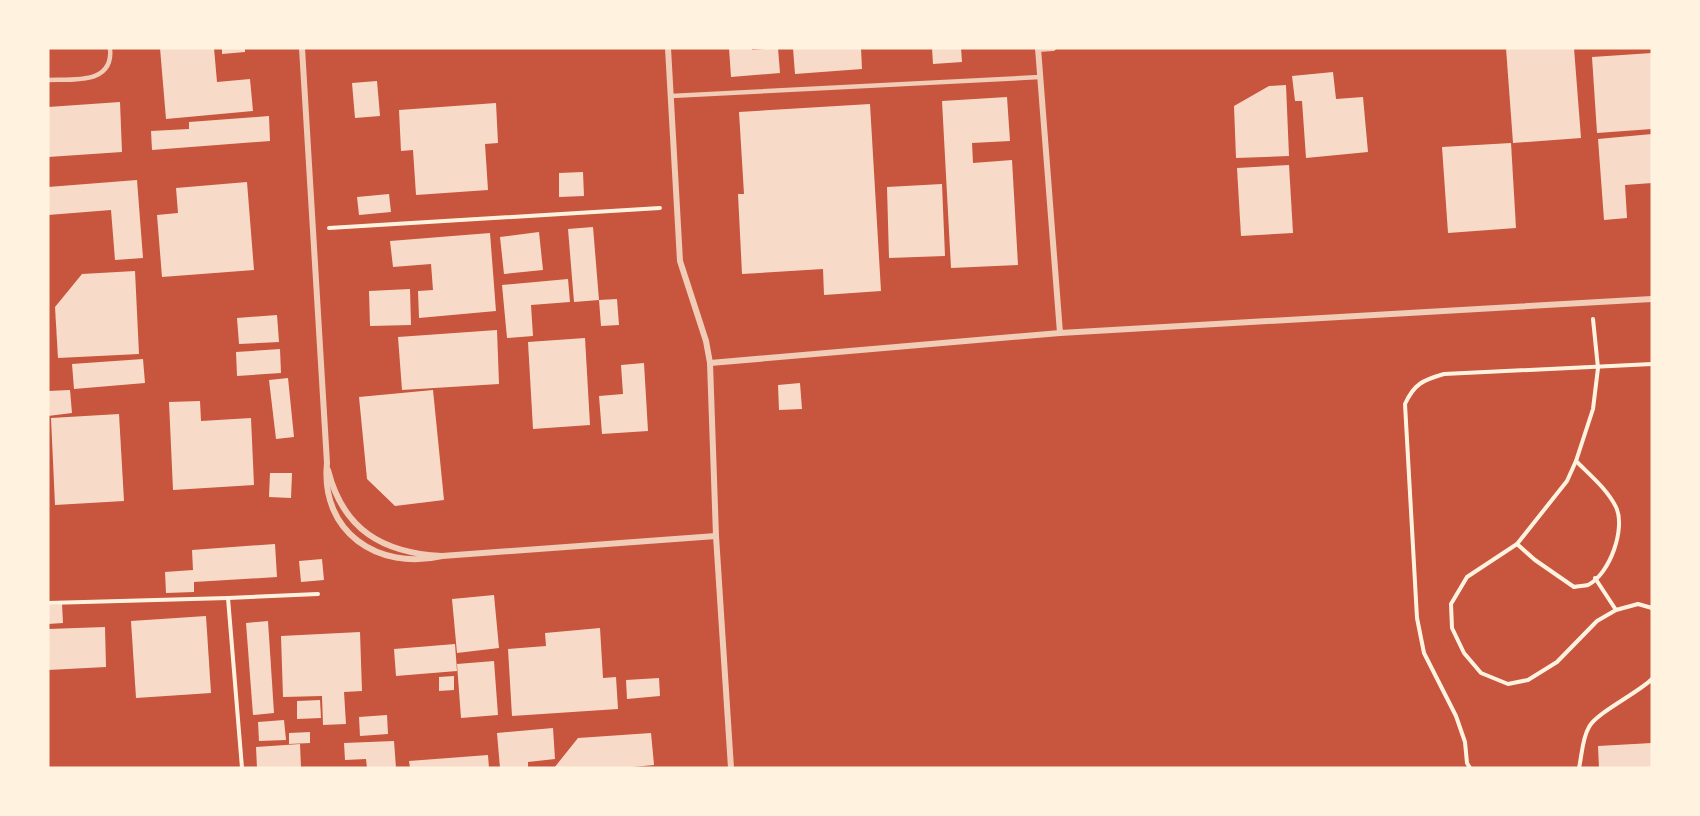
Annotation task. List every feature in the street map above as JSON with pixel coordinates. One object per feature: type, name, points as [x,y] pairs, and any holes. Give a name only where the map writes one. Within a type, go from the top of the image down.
[{"type":"street","points":[[302,48],[327,463],[331,482],[342,505],[360,527],[393,549],[413,554],[442,556],[716,536]]},
{"type":"street","points":[[669,48],[680,261],[706,340],[710,363],[716,536],[731,768]]},
{"type":"street","points":[[1053,48],[1038,48],[1060,333]]},
{"type":"street","points":[[710,363],[1060,333],[1652,299]]},
{"type":"street","points":[[327,463],[325,481],[334,511],[340,522],[359,541],[377,554],[392,559],[426,560],[442,556]]},
{"type":"lane","points":[[48,80],[94,77],[103,72],[109,62],[110,48]]},
{"type":"lane","points":[[671,96],[1040,77]]},
{"type":"path","points":[[313,229],[676,207]]},
{"type":"path","points":[[1591,303],[1598,368],[1593,409],[1576,461],[1562,488],[1516,544],[1467,577],[1451,604],[1452,628],[1464,653],[1481,673],[1508,684],[1528,680],[1557,662],[1597,621],[1616,610],[1638,604],[1652,608]]},
{"type":"path","points":[[1470,768],[1467,763],[1465,742],[1456,716],[1424,653],[1417,618],[1405,404],[1411,391],[1425,379],[1444,374],[1652,364]]},
{"type":"path","points":[[1516,544],[1574,587],[1587,585],[1595,579],[1608,562],[1618,537],[1619,515],[1607,493],[1576,461]]},
{"type":"path","points":[[1595,579],[1616,610]]},
{"type":"path","points":[[48,603],[318,594]]},
{"type":"path","points":[[228,598],[242,768]]},
{"type":"path","points":[[1579,768],[1589,726],[1595,719],[1652,679]]},
{"type":"building","points":[[160,48],[214,48],[217,82],[250,79],[253,111],[166,119]]},
{"type":"building","points":[[222,48],[245,48],[245,52],[222,54]]},
{"type":"building","points":[[729,48],[752,48],[752,50],[778,48],[780,73],[731,77]]},
{"type":"building","points":[[793,48],[861,48],[862,69],[795,74]]},
{"type":"building","points":[[932,48],[961,48],[962,62],[933,64]]},
{"type":"building","points":[[1506,48],[1574,48],[1581,138],[1513,143]]},
{"type":"building","points":[[1652,53],[1652,129],[1597,133],[1592,57]]},
{"type":"building","points":[[1333,72],[1336,99],[1363,97],[1368,152],[1306,158],[1302,101],[1295,101],[1292,76]]},
{"type":"building","points":[[377,81],[380,116],[355,118],[352,83]]},
{"type":"building","points":[[1286,85],[1289,156],[1236,158],[1234,106],[1269,86]]},
{"type":"building","points":[[1007,97],[1010,141],[972,143],[973,163],[1012,160],[1018,265],[951,268],[942,101]]},
{"type":"building","points":[[120,102],[122,152],[48,157],[48,107]]},
{"type":"building","points":[[496,103],[498,143],[485,144],[488,190],[416,195],[413,150],[401,151],[399,110]]},
{"type":"building","points":[[870,104],[881,291],[824,295],[823,269],[742,274],[738,194],[744,194],[739,112]]},
{"type":"building","points":[[269,116],[270,141],[152,150],[151,131],[189,129],[189,122]]},
{"type":"building","points":[[1652,134],[1652,183],[1625,185],[1627,218],[1604,220],[1598,139]]},
{"type":"building","points":[[1511,143],[1516,228],[1448,233],[1442,147]]},
{"type":"building","points":[[1289,165],[1293,233],[1241,236],[1237,168]]},
{"type":"building","points":[[583,172],[584,196],[559,197],[559,173]]},
{"type":"building","points":[[137,180],[143,258],[115,260],[111,210],[48,215],[48,187]]},
{"type":"building","points":[[247,182],[254,270],[162,277],[157,215],[178,213],[176,188]]},
{"type":"building","points":[[942,184],[945,256],[889,258],[887,187]]},
{"type":"building","points":[[389,194],[391,212],[359,215],[357,197]]},
{"type":"building","points":[[593,227],[599,300],[574,302],[568,229]]},
{"type":"building","points":[[539,232],[543,270],[504,274],[500,237]]},
{"type":"building","points":[[490,233],[496,311],[419,318],[418,291],[433,290],[431,264],[393,267],[390,241]]},
{"type":"building","points":[[135,271],[139,354],[58,358],[55,307],[82,274]]},
{"type":"building","points":[[568,279],[570,302],[531,305],[533,336],[507,338],[502,285]]},
{"type":"building","points":[[410,289],[411,325],[370,326],[369,291]]},
{"type":"building","points":[[617,299],[619,325],[601,326],[599,300]]},
{"type":"building","points":[[277,315],[279,342],[239,344],[237,318]]},
{"type":"building","points":[[497,330],[499,384],[402,390],[398,337]]},
{"type":"building","points":[[585,338],[590,425],[533,429],[528,342]]},
{"type":"building","points":[[280,349],[281,373],[237,376],[236,352]]},
{"type":"building","points":[[143,359],[145,383],[74,389],[72,364]]},
{"type":"building","points":[[644,363],[648,431],[602,434],[599,396],[623,394],[621,365]]},
{"type":"building","points":[[288,378],[294,437],[276,439],[269,380]]},
{"type":"building","points":[[800,383],[802,409],[779,410],[778,385]]},
{"type":"building","points":[[70,390],[72,413],[48,416],[48,391]]},
{"type":"building","points":[[433,390],[444,500],[395,506],[367,479],[359,397]]},
{"type":"building","points":[[200,401],[201,421],[251,418],[254,485],[173,490],[169,402]]},
{"type":"building","points":[[119,414],[124,501],[55,505],[51,418]]},
{"type":"building","points":[[270,473],[292,473],[291,498],[269,497]]},
{"type":"building","points":[[275,544],[277,577],[194,582],[194,592],[166,593],[165,572],[193,570],[192,550]]},
{"type":"building","points":[[322,559],[324,580],[301,582],[299,561]]},
{"type":"building","points":[[494,595],[499,648],[457,653],[452,599]]},
{"type":"building","points":[[62,604],[63,623],[48,624],[48,605]]},
{"type":"building","points":[[206,616],[211,693],[136,698],[131,621]]},
{"type":"building","points":[[268,621],[274,713],[253,715],[246,623]]},
{"type":"building","points":[[105,627],[106,667],[48,670],[48,629]]},
{"type":"building","points":[[600,628],[603,678],[616,677],[618,709],[512,716],[508,649],[546,646],[545,633]]},
{"type":"building","points":[[360,632],[362,691],[344,692],[346,724],[323,725],[322,696],[283,697],[281,636]]},
{"type":"building","points":[[455,644],[457,671],[396,676],[394,649]]},
{"type":"building","points":[[494,661],[498,715],[461,718],[457,664]]},
{"type":"building","points":[[454,676],[454,690],[439,691],[439,677]]},
{"type":"building","points":[[659,678],[660,696],[627,699],[626,680]]},
{"type":"building","points":[[320,700],[321,718],[297,719],[297,701]]},
{"type":"building","points":[[387,715],[388,734],[360,736],[359,717]]},
{"type":"building","points":[[284,720],[286,740],[259,741],[258,722]]},
{"type":"building","points":[[553,728],[555,759],[528,762],[528,768],[500,768],[497,733]]},
{"type":"building","points":[[310,732],[310,743],[289,744],[289,733]]},
{"type":"building","points":[[651,733],[654,765],[622,768],[554,768],[578,738]]},
{"type":"building","points":[[394,741],[396,768],[367,768],[366,759],[345,760],[344,743]]},
{"type":"building","points":[[1652,743],[1652,768],[1599,768],[1598,746]]},
{"type":"building","points":[[300,744],[301,768],[257,768],[256,747]]},
{"type":"building","points":[[488,755],[489,768],[410,768],[409,761]]}]
